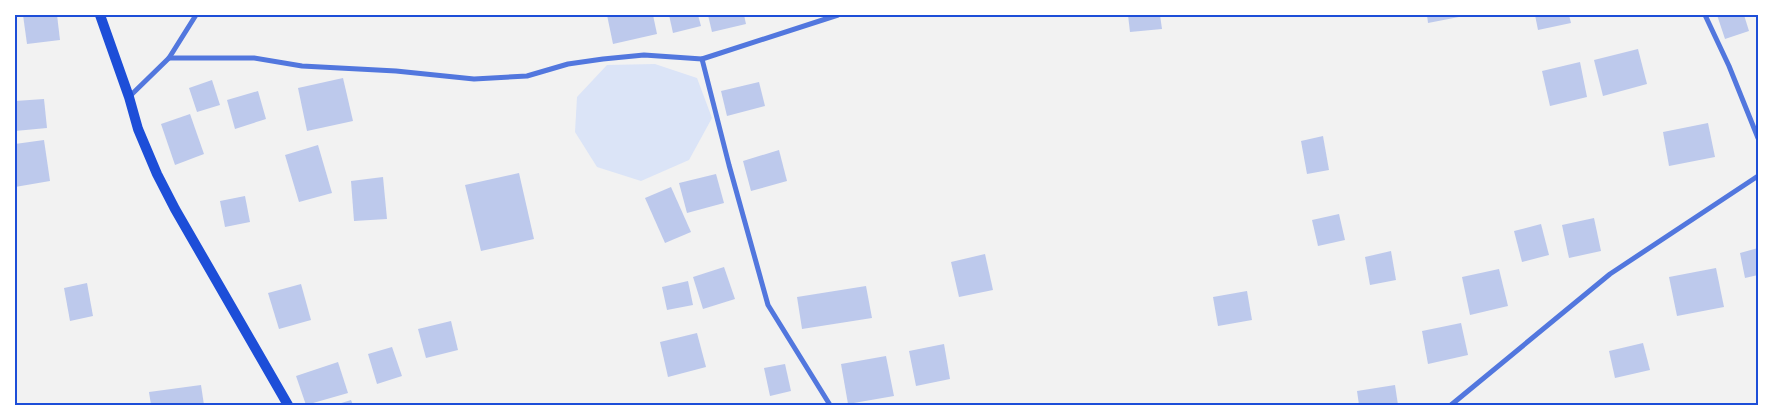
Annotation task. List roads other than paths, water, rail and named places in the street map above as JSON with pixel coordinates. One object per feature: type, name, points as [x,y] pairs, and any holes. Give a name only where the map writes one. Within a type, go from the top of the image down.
[{"type":"main road","points":[[100,15],[138,128],[157,174],[175,209],[288,405]]},
{"type":"street","points":[[129,97],[169,58],[196,15]]},
{"type":"street","points":[[169,58],[254,58],[302,66],[396,71],[474,79],[527,76],[568,64],[644,54],[702,59],[838,15]]},
{"type":"street","points":[[1705,15],[1729,66],[1758,138]]},
{"type":"street","points":[[702,59],[768,305],[830,405]]},
{"type":"street","points":[[1450,405],[1610,274],[1758,176]]}]
